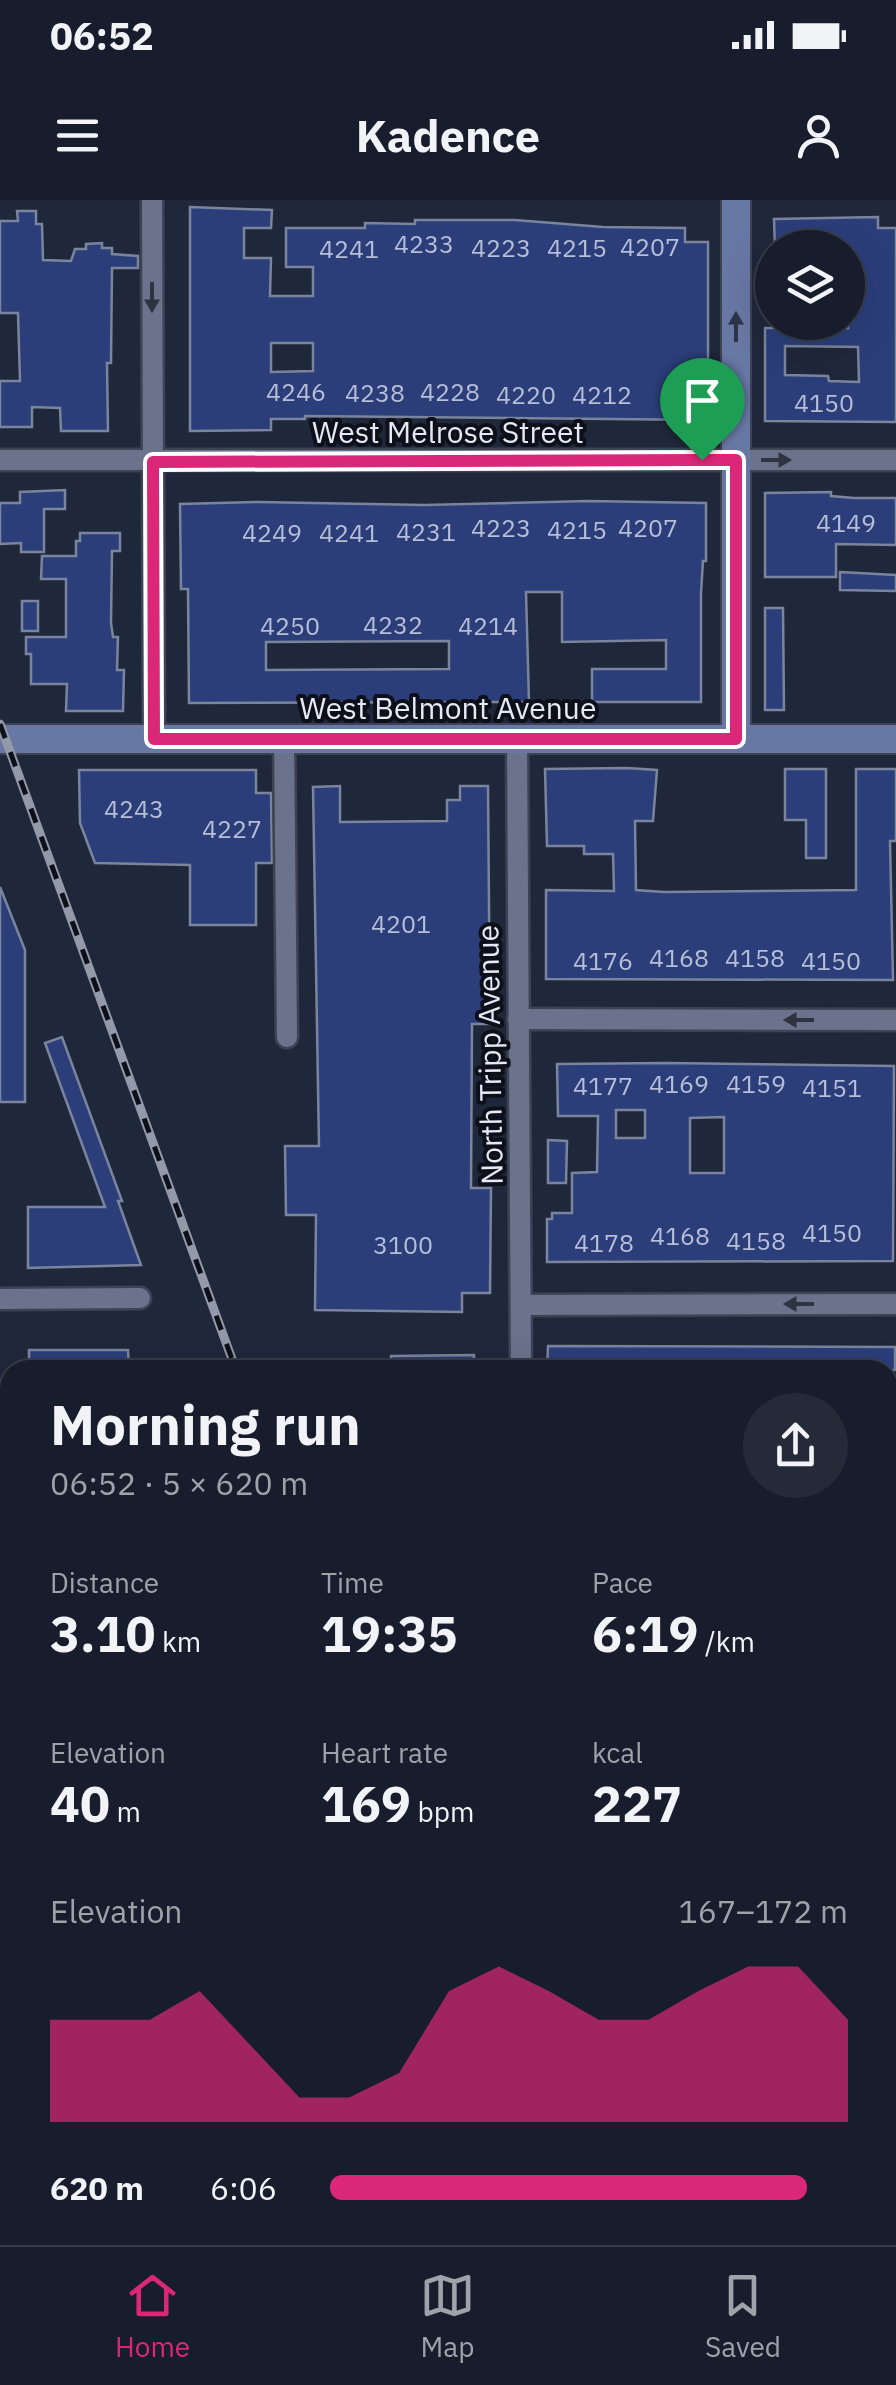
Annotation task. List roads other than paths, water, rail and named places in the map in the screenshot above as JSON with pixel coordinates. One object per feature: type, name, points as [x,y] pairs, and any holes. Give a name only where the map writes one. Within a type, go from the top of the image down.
[{"type":"main road","points":[[736,200],[736,739]]},
{"type":"main road","name":"West Belmont Avenue","points":[[0,738],[896,740]]},
{"type":"street","points":[[152,200],[154,739]]},
{"type":"street","name":"West Melrose Street","points":[[0,460],[896,460]]},
{"type":"street","points":[[284,739],[287,1037]]},
{"type":"street","name":"North Tripp Avenue","points":[[517,739],[521,1360]]},
{"type":"street","points":[[518,1019],[896,1020]]},
{"type":"street","points":[[0,1299],[140,1298]]},
{"type":"street","points":[[521,1305],[896,1304]]},
{"type":"railway","points":[[0,724],[232,1360]]}]
